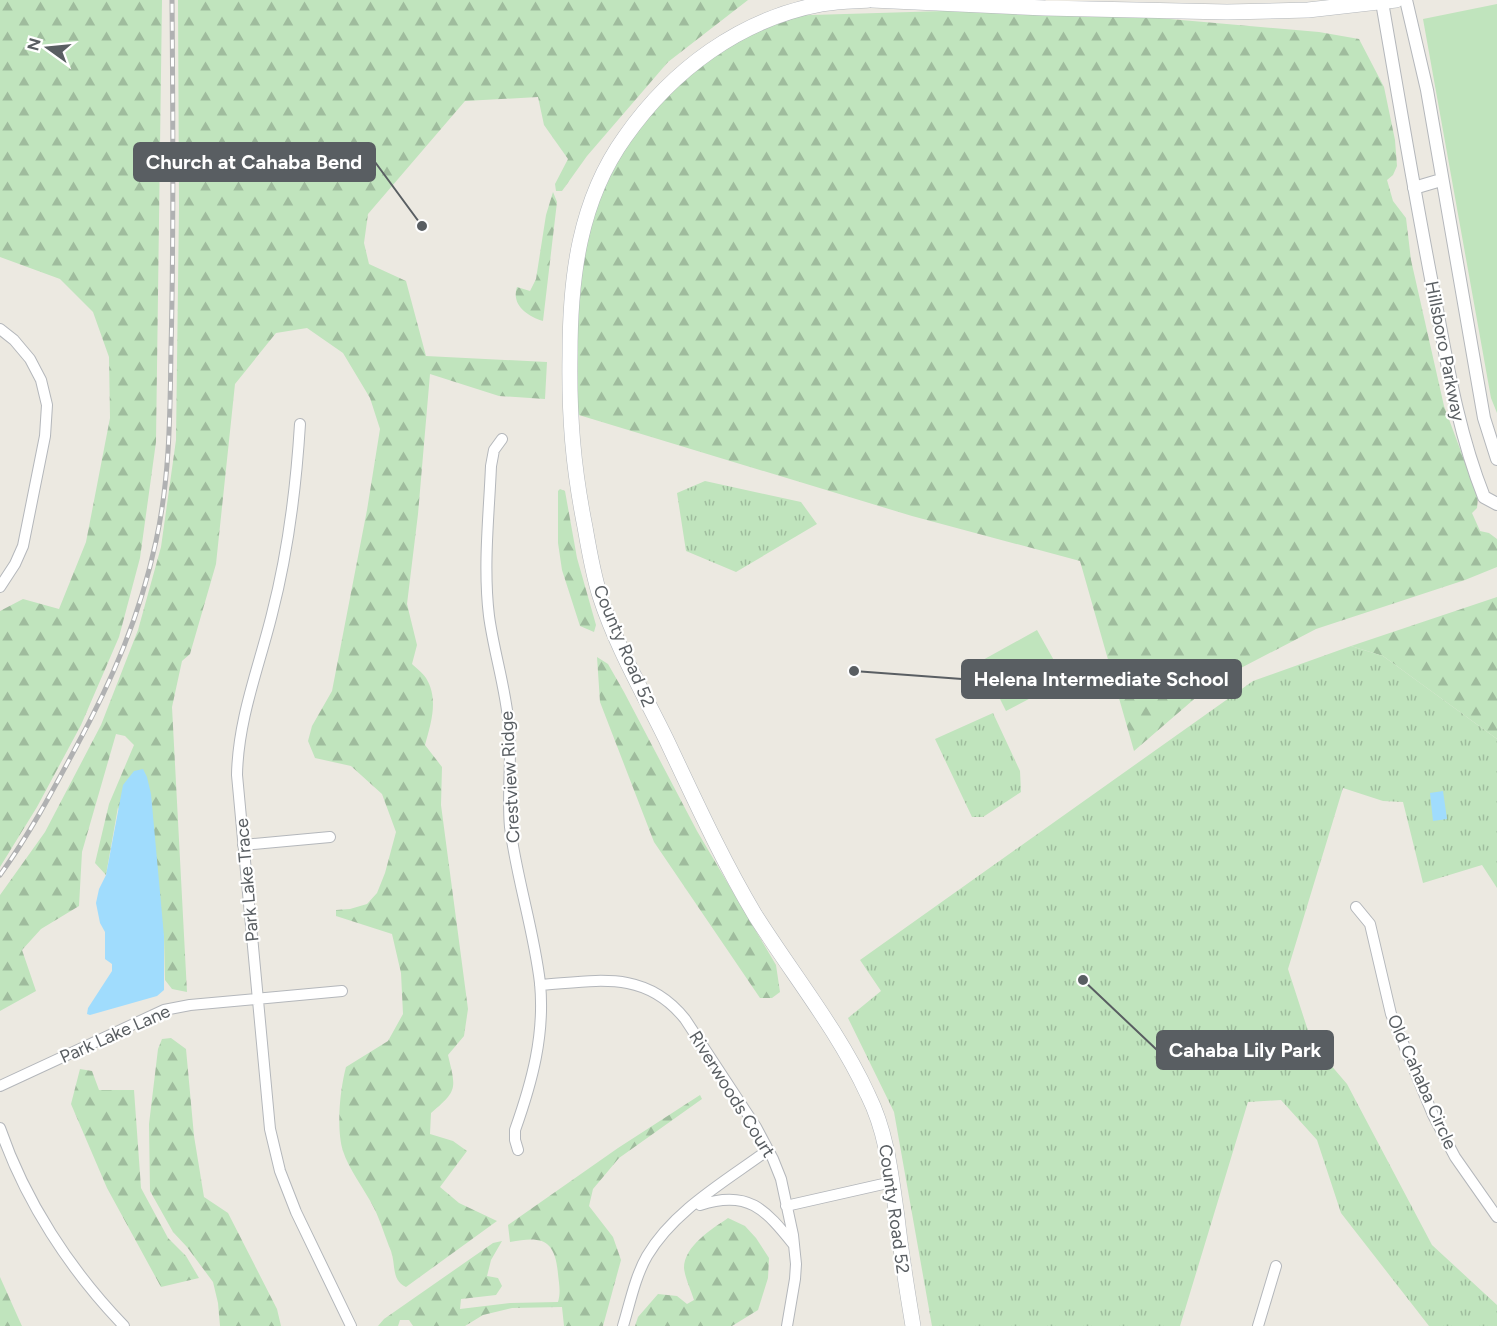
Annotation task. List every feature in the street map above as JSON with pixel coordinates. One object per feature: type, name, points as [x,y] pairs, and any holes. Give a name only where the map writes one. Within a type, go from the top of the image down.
[{"type":"main road","name":"County Road 52","points":[[913,1326],[885,1142],[870,1097],[850,1059],[755,913],[728,867],[640,687],[600,596],[577,487],[569,412],[572,300],[582,227],[600,178],[630,130],[659,94],[681,73],[711,50],[779,16],[807,8],[830,3],[871,0],[1046,8],[1227,12],[1308,10],[1386,1]]},
{"type":"street","name":"Hillsboro Parkway","points":[[1406,0],[1427,90],[1484,418],[1497,459]]},
{"type":"street","name":"Hillsboro Parkway","points":[[1386,1],[1414,188],[1456,409],[1473,471],[1484,497],[1497,504]]},
{"type":"street","points":[[1414,188],[1441,180]]},
{"type":"street","points":[[0,329],[22,349],[35,368],[45,392],[47,420],[23,546],[15,564],[0,586]]},
{"type":"street","name":"Park Lake Trace","points":[[300,424],[298,468],[287,543],[272,615],[245,712],[237,775],[267,1107],[280,1170],[296,1212],[351,1326]]},
{"type":"street","name":"Crestview Ridge","points":[[502,439],[494,450],[490,466],[488,614],[509,728],[511,834],[540,985],[539,1046],[530,1086],[515,1130],[518,1150]]},
{"type":"street","points":[[243,845],[330,837]]},
{"type":"street","name":"Old Cahaba Circle","points":[[1356,906],[1370,924],[1390,1014],[1433,1115],[1455,1157],[1497,1216]]},
{"type":"street","name":"Riverwoods Court","points":[[540,985],[617,981],[639,985],[666,999],[686,1019],[756,1127],[781,1179],[794,1245],[795,1279],[787,1326]]},
{"type":"street","name":"Park Lake Lane","points":[[0,1086],[164,1010],[190,1005],[342,991]]},
{"type":"street","points":[[0,1128],[26,1187],[51,1233],[78,1272],[124,1326]]},
{"type":"street","points":[[623,1326],[639,1273],[647,1256],[671,1224],[768,1150]]},
{"type":"street","points":[[786,1206],[892,1182]]},
{"type":"street","points":[[691,1207],[718,1199],[733,1198],[748,1203],[764,1212],[794,1245]]},
{"type":"street","points":[[1258,1326],[1276,1266]]},
{"type":"green space","points":[[0,0],[162,0],[156,442],[140,558],[119,637],[81,725],[37,807],[0,867],[0,611],[23,599],[59,609],[86,542],[110,418],[109,357],[93,312],[60,279],[0,257]]},
{"type":"green space","points":[[178,0],[748,0],[668,62],[587,156],[562,191],[556,191],[555,184],[568,159],[544,125],[538,97],[465,101],[368,214],[364,243],[369,264],[406,281],[426,356],[547,362],[545,399],[499,396],[430,374],[418,514],[407,604],[417,645],[412,664],[426,678],[432,694],[433,711],[425,745],[442,767],[441,805],[468,1009],[464,1036],[448,1055],[453,1075],[453,1088],[446,1099],[431,1113],[430,1134],[453,1141],[467,1151],[440,1187],[459,1203],[497,1221],[406,1287],[396,1276],[391,1251],[376,1213],[345,1158],[339,1121],[346,1067],[388,1041],[403,1014],[401,973],[392,934],[336,916],[336,910],[367,904],[377,893],[396,832],[382,794],[351,766],[315,758],[308,741],[312,726],[332,691],[367,510],[380,429],[370,398],[343,353],[307,328],[276,333],[235,384],[216,564],[190,654],[182,661],[172,707],[187,992],[172,989],[165,980],[164,936],[118,807],[106,875],[95,863],[109,804],[134,745],[125,736],[116,734],[82,852],[79,906],[41,929],[22,950],[36,991],[0,1011],[0,895],[45,832],[101,725],[138,630],[161,547],[176,440],[179,208]]},
{"type":"green space","points":[[1497,4],[1497,413],[1491,398],[1423,19]]},
{"type":"green space","points":[[1045,8],[1319,32],[1359,39],[1384,87],[1395,140],[1397,166],[1393,175],[1387,180],[1393,201],[1406,218],[1411,260],[1444,406],[1478,497],[1477,508],[1472,513],[1480,531],[1489,533],[1497,539],[1497,567],[1465,580],[1316,629],[1214,682],[1134,751],[1080,561],[912,516],[569,412],[576,263],[618,147],[711,50],[779,16]]},
{"type":"green space","points":[[553,192],[557,202],[543,321],[522,309],[516,299],[516,293],[517,287],[530,291],[536,279],[546,215]]},
{"type":"green space","points":[[705,481],[801,502],[817,524],[736,572],[686,551],[677,493]]},
{"type":"green space","points":[[560,489],[565,491],[577,558],[596,625],[594,632],[580,626],[562,570],[558,543],[558,491]]},
{"type":"green space","points":[[1497,597],[1497,739],[1383,656],[1351,646]]},
{"type":"green space","points":[[1037,630],[1065,680],[1006,711],[981,661]]},
{"type":"green space","points":[[1351,646],[1383,656],[1497,739],[1497,888],[1482,865],[1423,883],[1403,802],[1383,801],[1343,788],[1288,969],[1312,1043],[1347,1084],[1432,1245],[1497,1305],[1497,1326],[1429,1326],[1341,1213],[1317,1140],[1281,1100],[1248,1102],[1180,1326],[932,1326],[894,1112],[848,1018],[881,991],[860,960],[1253,681]]},
{"type":"green space","points":[[597,657],[608,664],[697,831],[776,965],[780,992],[772,998],[760,998],[654,842],[600,702]]},
{"type":"green space","points":[[993,713],[1020,771],[1021,792],[983,817],[972,817],[935,739]]},
{"type":"green space","points":[[171,1038],[186,1049],[194,1136],[204,1197],[228,1213],[277,1309],[281,1326],[220,1326],[213,1282],[173,1232],[150,1191],[149,1124],[158,1049],[162,1039]]},
{"type":"green space","points":[[80,1069],[92,1071],[99,1090],[134,1090],[141,1188],[168,1238],[186,1256],[199,1278],[161,1287],[107,1188],[71,1104]]},
{"type":"green space","points":[[700,1095],[702,1099],[619,1158],[593,1189],[589,1206],[613,1237],[621,1260],[603,1326],[564,1326],[562,1307],[512,1308],[483,1315],[465,1326],[413,1326],[409,1320],[400,1320],[398,1326],[378,1326],[384,1319],[493,1243],[502,1241],[491,1260],[487,1276],[498,1278],[502,1286],[496,1295],[461,1299],[460,1309],[510,1303],[558,1302],[560,1288],[554,1253],[550,1247],[538,1240],[510,1242],[508,1225],[618,1148]]},
{"type":"green space","points":[[728,1218],[745,1226],[769,1258],[768,1278],[758,1310],[732,1326],[635,1326],[638,1317],[658,1294],[677,1296],[687,1304],[694,1300],[684,1268],[685,1260],[700,1239]]},
{"type":"green space","points":[[0,1277],[21,1324],[22,1326],[0,1326]]},
{"type":"water","points":[[143,769],[151,794],[164,936],[164,990],[157,996],[90,1015],[87,1014],[88,1008],[112,971],[112,964],[105,959],[105,932],[100,923],[96,903],[99,889],[106,875],[123,785],[134,771]]},
{"type":"water","points":[[1443,791],[1447,819],[1433,821],[1430,793]]},
{"type":"railway","points":[[0,875],[40,813],[113,673],[142,596],[161,517],[170,421],[173,218],[172,0]]},
{"type":"place","name":"Church at Cahaba Bend","points":[[422,226]]},
{"type":"place","name":"Helena Intermediate School","points":[[854,671]]},
{"type":"place","name":"Cahaba Lily Park","points":[[1083,980]]}]
